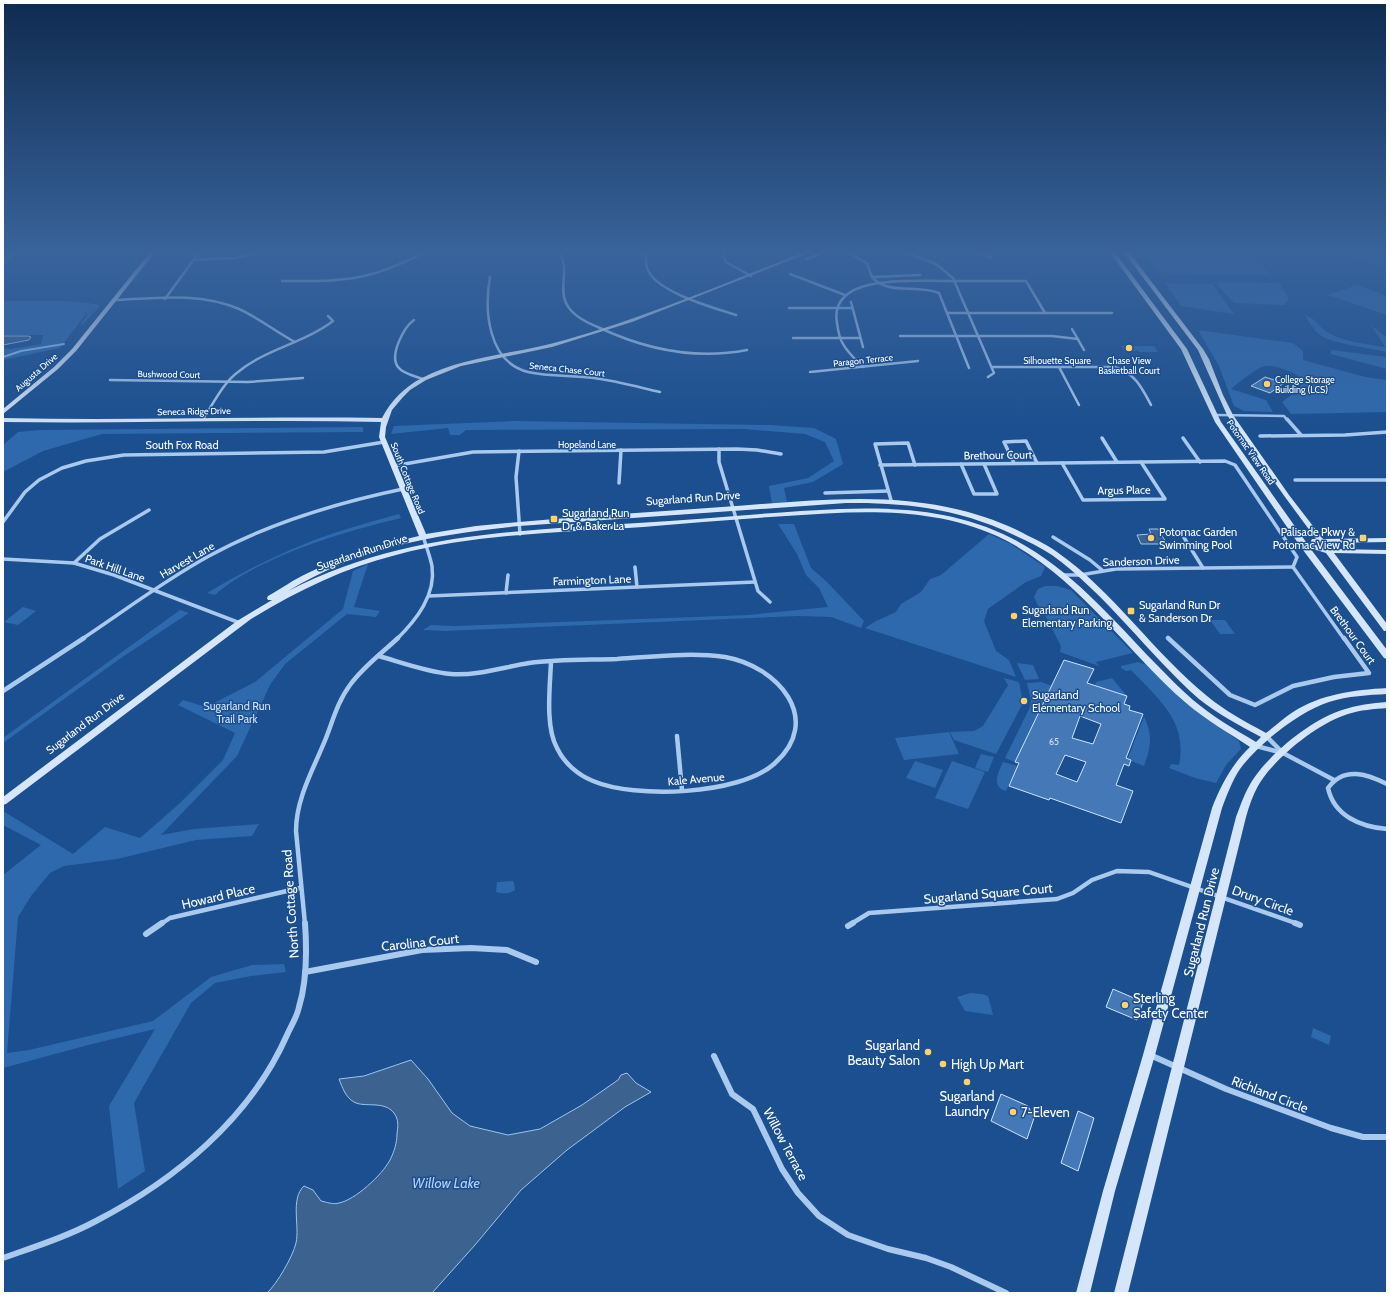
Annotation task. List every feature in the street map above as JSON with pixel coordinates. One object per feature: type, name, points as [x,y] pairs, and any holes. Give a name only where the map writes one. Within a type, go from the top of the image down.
[{"type":"street","name":"Augusta Drive","points":[[3,412],[56,368],[84,339],[106,311]]},
{"type":"street","points":[[244,311],[279,334],[295,342]]},
{"type":"street","points":[[488,311],[493,341],[500,356]]},
{"type":"street","points":[[573,311],[602,330],[634,344],[669,351],[690,353],[733,353],[747,350]]},
{"type":"street","name":"South Cottage Road","points":[[423,536],[384,442],[382,429],[385,420],[398,398],[423,379],[458,365],[550,346],[654,311]]},
{"type":"street","points":[[726,311],[736,315]]},
{"type":"street","points":[[836,311],[840,338],[844,346],[863,367]]},
{"type":"street","points":[[853,311],[863,347]]},
{"type":"street","name":"Potomac View Road","points":[[1156,311],[1184,349],[1197,380],[1215,415],[1303,544],[1387,656]]},
{"type":"street","name":"Potomac View Road","points":[[1171,311],[1201,350],[1230,415],[1327,551],[1387,629]]},
{"type":"street","points":[[969,368],[947,313],[1112,313]]},
{"type":"street","points":[[968,313],[994,373],[988,377]]},
{"type":"street","points":[[203,419],[228,382],[237,372],[251,362],[328,326],[333,321],[328,316]]},
{"type":"street","points":[[414,320],[405,326],[394,356],[394,361],[396,365],[404,372],[423,379]]},
{"type":"street","points":[[1072,328],[1084,350]]},
{"type":"street","points":[[900,336],[1052,336],[1078,339]]},
{"type":"street","points":[[793,338],[860,338]]},
{"type":"street","name":"Seneca Chase Court","points":[[500,356],[512,366],[530,372],[602,379],[660,392]]},
{"type":"street","name":"Paragon Terrace","points":[[810,372],[918,361]]},
{"type":"street","name":"Silhouette Square","points":[[992,367],[1115,366],[1123,368],[1133,375],[1151,404]]},
{"type":"street","points":[[1059,367],[1079,405]]},
{"type":"street","name":"Bushwood Court","points":[[110,380],[259,382],[303,378]]},
{"type":"street","points":[[1215,415],[1284,416],[1301,435]]},
{"type":"street","name":"Seneca Ridge Drive","points":[[3,420],[74,422],[203,419],[385,420]]},
{"type":"street","points":[[1260,436],[1345,435],[1387,432]]},
{"type":"street","points":[[1102,438],[1117,462]]},
{"type":"street","points":[[1183,438],[1200,462]]},
{"type":"street","points":[[1014,463],[1004,442],[1026,441],[1037,463]]},
{"type":"street","name":"South Fox Road","points":[[3,522],[26,492],[39,481],[61,469],[93,459],[130,455],[324,452],[384,442]]},
{"type":"street","points":[[890,500],[874,444],[908,443],[915,465]]},
{"type":"street","points":[[719,449],[719,462],[755,582],[758,591],[770,602]]},
{"type":"street","name":"Hopeland Lane","points":[[393,466],[462,453],[519,451],[719,449],[757,450],[781,454]]},
{"type":"street","points":[[619,483],[621,450]]},
{"type":"street","points":[[519,451],[516,477],[520,534]]},
{"type":"street","name":"Brethour Court","points":[[880,465],[1225,461],[1235,465],[1297,558],[1293,567],[1369,673],[1334,677],[1293,686],[1256,705],[1230,695],[1168,638]]},
{"type":"street","name":"Argus Place","points":[[1062,463],[1083,500],[1165,498],[1141,462]]},
{"type":"street","points":[[961,464],[974,494],[997,494],[984,464]]},
{"type":"street","points":[[1295,480],[1387,480]]},
{"type":"street","name":"Harvest Lane","points":[[3,691],[153,590],[210,556],[259,533],[305,516],[352,500],[403,489]]},
{"type":"street","points":[[825,493],[888,491]]},
{"type":"street","name":"Sugarland Run Drive","points":[[3,802],[240,623],[260,605],[311,574],[362,552],[423,536],[458,530],[519,523],[853,501],[890,500],[954,510],[994,523],[1046,547],[1059,556],[1080,575],[1204,697],[1235,719],[1267,737]]},
{"type":"street","name":"Sugarland Run Drive","points":[[240,623],[280,598],[308,584],[357,565],[426,545],[469,538],[736,517],[870,509],[895,510],[934,515],[965,522],[1000,535],[1030,551],[1062,575],[1190,702],[1214,720],[1256,746]]},
{"type":"street","points":[[74,563],[100,539],[150,510]]},
{"type":"street","name":"North Cottage Road","points":[[3,1258],[55,1241],[131,1202],[172,1175],[222,1132],[256,1090],[283,1046],[299,1007],[305,972],[305,937],[300,888],[297,818],[302,798],[326,736],[345,693],[357,677],[411,624],[429,596],[432,568],[423,536]]},
{"type":"street","name":"Sanderson Drive","points":[[1183,536],[1203,568]]},
{"type":"street","points":[[1053,537],[1090,560],[1102,570]]},
{"type":"street","points":[[1303,544],[1319,540],[1387,540]]},
{"type":"street","points":[[1303,544],[1327,551],[1387,552]]},
{"type":"street","name":"Park Hill Lane","points":[[3,559],[74,563],[114,575],[240,623]]},
{"type":"street","points":[[635,567],[637,587]]},
{"type":"street","name":"Sanderson Drive","points":[[1080,575],[1102,570],[1293,567]]},
{"type":"street","points":[[506,593],[508,575]]},
{"type":"street","points":[[1062,575],[1080,575]]},
{"type":"street","name":"Farmington Lane","points":[[429,596],[755,582]]},
{"type":"street","name":"Kale Avenue","points":[[379,656],[429,670],[450,674],[477,673],[517,664],[551,662],[686,655],[719,656],[751,665],[771,677],[782,686],[791,699],[796,718],[794,736],[784,755],[764,771],[739,783],[711,789],[646,792],[601,783],[587,777],[569,764],[557,749],[553,734],[551,707],[551,662]]},
{"type":"street","name":"Sugarland Run Drive","points":[[1083,1293],[1109,1191],[1149,1055],[1217,808],[1232,772],[1256,746],[1295,714],[1315,703],[1348,694],[1387,691]]},
{"type":"street","name":"Sugarland Run Drive","points":[[1120,1293],[1241,817],[1248,796],[1263,773],[1311,728],[1332,716],[1354,709],[1387,705]]},
{"type":"street","points":[[677,736],[682,790]]},
{"type":"street","points":[[1267,737],[1283,753]]},
{"type":"street","points":[[1256,746],[1283,753],[1334,780]]},
{"type":"street","points":[[1387,784],[1375,778],[1359,775],[1344,775],[1334,780],[1328,788],[1328,794],[1331,800],[1341,812],[1367,826],[1387,829]]},
{"type":"street","name":"Sugarland Square Court","points":[[848,926],[869,913],[1057,899],[1073,893],[1092,880],[1117,871],[1149,872],[1196,888]]},
{"type":"street","name":"Howard Place","points":[[146,934],[170,918],[300,888]]},
{"type":"street","name":"Drury Circle","points":[[1196,888],[1300,925]]},
{"type":"street","name":"Carolina Court","points":[[305,972],[422,950],[471,948],[507,950],[536,962]]},
{"type":"street","name":"Richland Circle","points":[[1149,1055],[1226,1089],[1331,1128],[1363,1137],[1387,1137]]},
{"type":"street","name":"Willow Terrace","points":[[714,1056],[732,1094],[753,1109],[782,1169],[798,1193],[819,1216],[848,1235],[888,1250],[926,1258],[951,1267],[1006,1293]]},
{"type":"green space","points":[[3,311],[83,311],[86,314],[60,348],[3,360],[3,348],[11,349],[41,344],[43,335],[3,335]]},
{"type":"green space","points":[[84,311],[95,311],[83,324],[81,324],[88,314]]},
{"type":"green space","points":[[1217,311],[1232,311],[1234,314]]},
{"type":"green space","points":[[1377,311],[1387,311],[1387,315]]},
{"type":"green space","points":[[1305,315],[1312,318],[1327,332],[1340,338],[1385,347],[1371,325],[1387,338],[1387,352],[1344,344],[1323,337],[1310,324]]},
{"type":"green space","points":[[1198,330],[1293,343],[1303,351],[1303,360],[1365,377],[1387,380],[1387,412],[1291,414],[1282,402],[1299,389],[1303,379],[1283,369],[1272,366],[1262,367],[1231,389],[1266,400],[1273,412],[1244,411],[1234,406],[1219,366]]},
{"type":"green space","points":[[1121,346],[1154,346],[1158,352],[1139,352],[1137,350],[1125,351]]},
{"type":"green space","points":[[1331,350],[1387,357],[1387,369],[1331,354]]},
{"type":"green space","points":[[514,421],[770,425],[814,428],[836,439],[843,464],[813,482],[784,488],[787,502],[772,504],[769,486],[808,478],[834,461],[825,442],[805,434],[744,429],[466,430],[460,435],[450,435],[448,428],[391,434],[394,426]]},
{"type":"green space","points":[[363,427],[363,432],[102,434],[43,451],[3,472],[3,445],[18,432],[39,430]]},
{"type":"green space","points":[[399,514],[401,518],[329,538],[278,557],[233,581],[215,595],[207,593],[253,567],[301,545],[342,530]]},
{"type":"green space","points":[[778,524],[794,524],[811,568],[827,582],[864,621],[861,628],[831,617],[799,616],[444,631],[423,630],[431,625],[454,626],[748,615],[828,607],[819,588],[806,575],[797,554]]},
{"type":"green space","points":[[989,534],[1011,544],[1045,567],[1041,576],[1026,582],[988,609],[984,621],[996,651],[1009,660],[1016,677],[865,628],[896,612],[901,604],[921,592],[930,579],[941,575]]},
{"type":"green space","name":"Sugarland Run Trail Park","points":[[368,564],[354,607],[380,611],[376,617],[347,614],[285,664],[270,685],[237,756],[161,835],[194,829],[259,824],[252,836],[196,840],[117,859],[64,866],[50,873],[31,896],[18,917],[7,1053],[29,1050],[153,1021],[211,977],[252,965],[284,964],[286,972],[251,976],[215,983],[191,1003],[134,1103],[145,1171],[118,1189],[109,1106],[155,1029],[3,1068],[3,875],[41,845],[3,825],[3,811],[73,854],[105,827],[140,838],[180,803],[223,760],[235,733],[178,705],[183,700],[206,707],[255,682],[343,609],[353,571]]},
{"type":"green space","points":[[1045,586],[1057,586],[1071,590],[1133,653],[1096,662],[1099,666],[1060,652],[1061,646],[1034,597],[1038,589]]},
{"type":"green space","points":[[23,607],[36,611],[18,625],[4,622]]},
{"type":"green space","points":[[180,610],[189,613],[121,658],[3,743],[3,738]]},
{"type":"green space","points":[[1210,620],[1225,620],[1235,634],[1220,634]]},
{"type":"green space","points":[[1138,662],[1147,665],[1184,702],[1239,741],[1241,749],[1226,765],[1216,783],[1195,778],[1169,768],[1171,764],[1179,765],[1181,749],[1179,736],[1175,723],[1160,701],[1131,670],[1126,671],[1121,668],[1121,666]]},
{"type":"green space","points":[[1017,663],[1033,665],[1039,679],[1025,680]]},
{"type":"green space","points":[[1004,678],[1019,682],[1023,703],[996,754],[954,740],[950,732],[974,731],[983,726],[1008,685]]},
{"type":"green space","points":[[1112,678],[1127,696],[1095,686],[1096,682]]},
{"type":"green space","points":[[1041,682],[1052,686],[1015,762],[1005,758],[1030,707],[1031,700],[1027,683]]},
{"type":"green space","points":[[1144,717],[1149,730],[1150,741],[1144,766],[1131,761],[1131,759],[1128,758]]},
{"type":"green space","points":[[949,732],[959,754],[904,760],[895,738]]},
{"type":"green space","points":[[981,754],[994,757],[988,772],[975,768]]},
{"type":"green space","points":[[915,761],[943,770],[935,788],[906,778]]},
{"type":"green space","points":[[952,761],[985,772],[968,809],[935,798]]},
{"type":"green space","points":[[1003,762],[1018,766],[1006,791],[998,786],[997,782],[998,774]]},
{"type":"green space","points":[[513,881],[515,890],[506,893],[496,892],[497,882]]},
{"type":"green space","points":[[970,993],[988,996],[993,1015],[965,1011],[957,997]]},
{"type":"green space","points":[[1313,1028],[1331,1036],[1329,1045],[1311,1037]]},
{"type":"water","points":[[3,336],[31,337],[29,340],[3,345]]},
{"type":"water","name":"Potomac Garden Swimming Pool","points":[[1149,529],[1158,529],[1167,544],[1141,544],[1137,535],[1151,534]]},
{"type":"water","name":"Willow Lake","points":[[411,1060],[428,1079],[452,1113],[470,1126],[508,1135],[540,1129],[582,1105],[618,1080],[621,1075],[627,1073],[636,1083],[651,1092],[625,1107],[567,1150],[521,1190],[432,1293],[267,1293],[280,1277],[294,1249],[297,1236],[297,1198],[304,1186],[313,1190],[321,1201],[337,1204],[345,1201],[368,1186],[381,1173],[394,1151],[398,1126],[397,1118],[394,1113],[390,1109],[380,1105],[358,1104],[354,1102],[343,1089],[339,1079],[364,1076]]},
{"type":"building","name":"College Storage Building (LCS)","points":[[1265,377],[1284,383],[1270,393],[1251,386]]},
{"type":"building","name":"Sugarland Elementary School","points":[[1064,660],[1094,669],[1087,683],[1127,696],[1124,704],[1130,706],[1129,710],[1143,714],[1126,758],[1131,760],[1129,766],[1124,764],[1116,785],[1133,791],[1121,823],[1050,798],[1049,800],[1009,786],[1019,763],[1015,762]],"holes":[[[1080,716],[1101,724],[1093,744],[1072,738]],[[1065,755],[1086,762],[1077,782],[1056,774]]]},
{"type":"building","name":"Sterling Safety Center","points":[[1113,989],[1143,1002],[1137,1020],[1106,1007]]},
{"type":"building","name":"7-Eleven","points":[[1001,1094],[1028,1106],[1034,1118],[1027,1139],[991,1121]]},
{"type":"building","name":"7-Eleven","points":[[1078,1111],[1094,1118],[1078,1171],[1061,1163]]},
{"type":"waterway","points":[[3,357],[21,351],[64,344]]},
{"type":"place","name":"Chase View Basketball Court","points":[[1129,348]]},
{"type":"place","name":"College Storage Building (LCS)","points":[[1267,384]]},
{"type":"place","name":"Sugarland Run Dr & Baker La","points":[[554,519]]},
{"type":"place","name":"Potomac Garden Swimming Pool","points":[[1151,538]]},
{"type":"place","name":"Palisade Pkwy & Potomac View Rd","points":[[1363,538]]},
{"type":"place","name":"Sugarland Run Dr & Sanderson Dr","points":[[1131,611]]},
{"type":"place","name":"Sugarland Run Elementary Parking","points":[[1014,616]]},
{"type":"place","name":"Sugarland Elementary School","points":[[1024,701]]},
{"type":"place","name":"Sterling Safety Center","points":[[1125,1005]]},
{"type":"place","name":"Sugarland Beauty Salon","points":[[928,1052]]},
{"type":"place","name":"High Up Mart","points":[[943,1064]]},
{"type":"place","name":"Sugarland Laundry","points":[[967,1082]]},
{"type":"place","name":"7-Eleven","points":[[1013,1112]]}]
